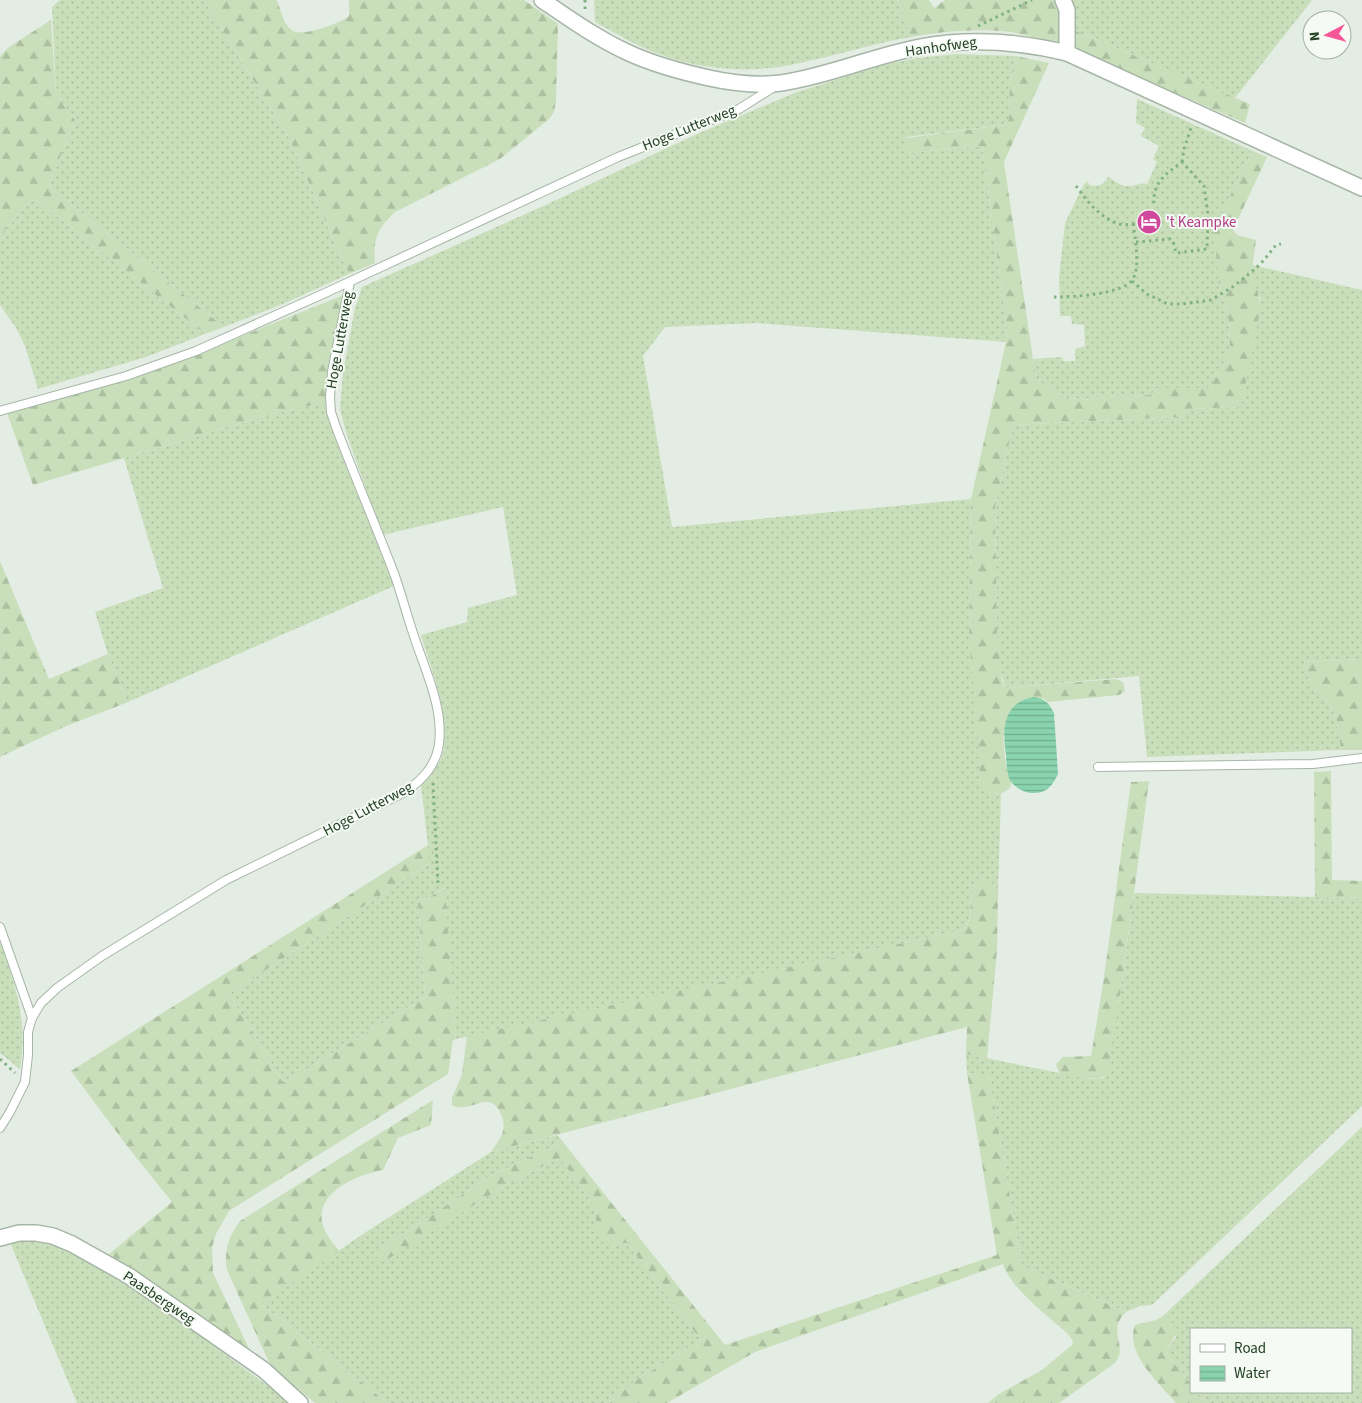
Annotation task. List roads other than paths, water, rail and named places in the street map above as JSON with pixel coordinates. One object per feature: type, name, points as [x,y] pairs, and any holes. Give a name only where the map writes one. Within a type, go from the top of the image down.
[{"type":"street","name":"Hanhofweg","points":[[542,0],[586,30],[629,53],[663,66],[730,82],[780,83],[819,75],[920,47],[953,42],[986,41],[1040,46],[1067,53],[1362,188]]},
{"type":"street","points":[[1063,0],[1067,10],[1067,53]]},
{"type":"street","name":"Paasbergweg","points":[[0,1238],[19,1233],[36,1233],[53,1236],[72,1244],[129,1276],[264,1370],[300,1403]]},
{"type":"lane","name":"Hoge Lutterweg","points":[[0,411],[126,376],[196,351],[350,282],[618,157],[738,109],[780,83]]},
{"type":"lane","name":"Hoge Lutterweg","points":[[0,1128],[25,1082],[28,1032],[32,1018],[41,1003],[57,988],[102,956],[226,880],[405,792],[428,773],[432,765],[439,746],[440,731],[434,698],[395,576],[331,412],[332,372],[350,282]]},
{"type":"lane","points":[[1098,767],[1313,764],[1362,758]]},
{"type":"lane","points":[[0,927],[32,1018]]},
{"type":"water","points":[[1034,697],[1046,702],[1054,713],[1058,774],[1046,790],[1031,793],[1020,789],[1009,778],[1004,736],[1010,711],[1024,700]]},
{"type":"place","name":"'t Keampke","points":[[1149,222]]}]
